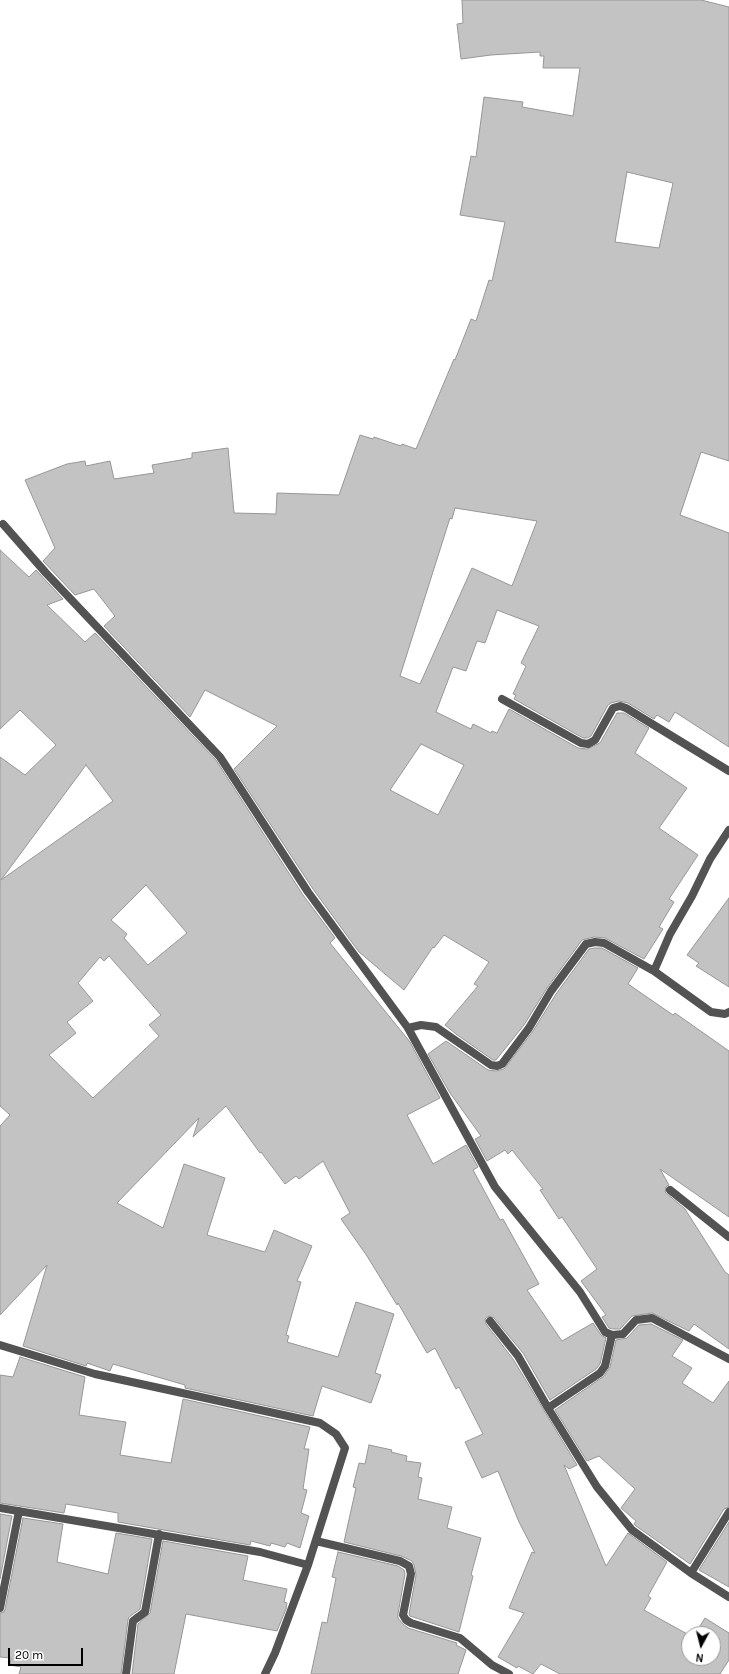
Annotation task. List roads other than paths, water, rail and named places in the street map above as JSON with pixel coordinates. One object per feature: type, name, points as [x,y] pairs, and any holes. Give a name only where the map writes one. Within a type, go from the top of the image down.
[{"type":"street","points":[[3,524],[46,573],[220,757],[308,892],[408,1028],[495,1186],[580,1292],[605,1332],[612,1335],[623,1334],[636,1320],[652,1318],[729,1359]]},
{"type":"street","points":[[502,699],[581,743],[588,744],[595,740],[614,708],[620,706],[626,708],[729,770]]},
{"type":"street","points":[[654,972],[670,934],[692,896],[710,859],[729,830]]},
{"type":"street","points":[[408,1028],[421,1025],[436,1027],[491,1065],[497,1066],[502,1064],[529,1028],[551,991],[586,944],[595,942],[604,942],[654,972],[711,1012],[725,1014],[729,1012]]},
{"type":"street","points":[[670,1190],[729,1237]]},
{"type":"street","points":[[490,1321],[518,1356],[597,1487],[632,1530],[691,1573],[729,1598]]},
{"type":"street","points":[[548,1408],[600,1372],[605,1366],[612,1335]]},
{"type":"street","points":[[0,1345],[95,1374],[320,1423],[336,1434],[345,1448],[308,1565],[275,1653],[264,1674]]},
{"type":"street","points":[[0,1508],[260,1552],[308,1565]]},
{"type":"street","points":[[0,1608],[19,1511]]},
{"type":"street","points":[[691,1573],[729,1512]]},
{"type":"street","points":[[126,1674],[133,1621],[145,1612],[159,1534]]},
{"type":"street","points":[[316,1541],[400,1561],[409,1566],[411,1574],[403,1615],[406,1620],[410,1623],[460,1638],[492,1665],[509,1674]]}]
